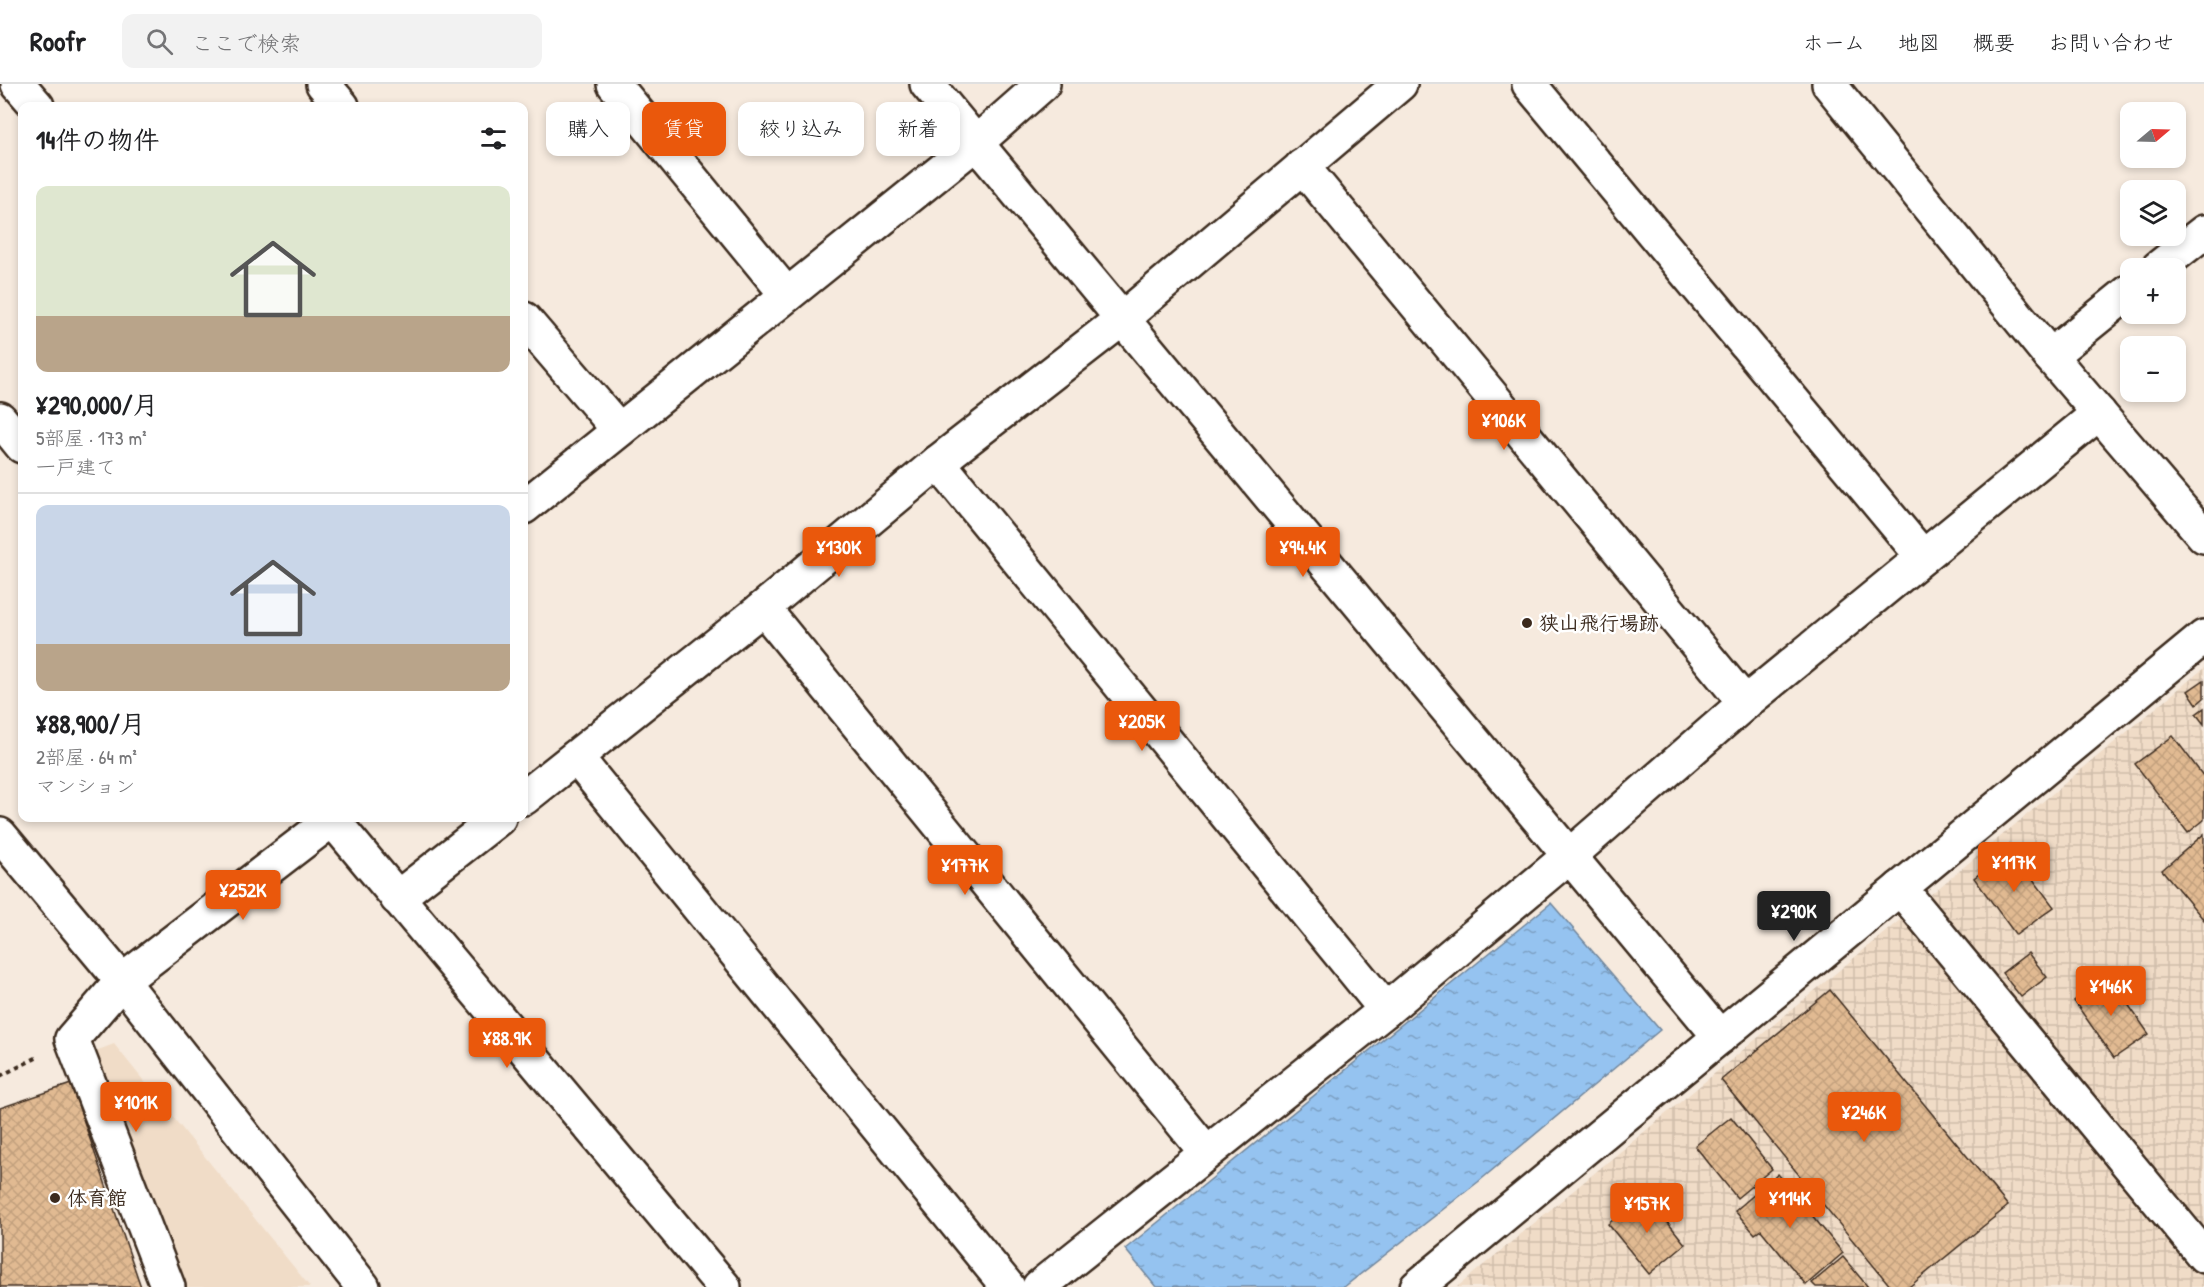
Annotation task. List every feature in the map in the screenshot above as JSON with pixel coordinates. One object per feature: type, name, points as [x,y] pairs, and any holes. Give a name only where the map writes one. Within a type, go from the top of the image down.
[{"type":"street","points":[[18,84],[34,102]]},
{"type":"street","points":[[322,84],[338,102]]},
{"type":"street","points":[[614,84],[787,295]]},
{"type":"street","points":[[927,84],[1720,1037]]},
{"type":"street","points":[[528,504],[976,143],[1043,84]]},
{"type":"street","points":[[528,795],[763,608],[938,462],[1122,319],[1400,84]]},
{"type":"street","points":[[1529,84],[1923,557]]},
{"type":"street","points":[[1829,84],[2050,356],[2204,536]]},
{"type":"street","points":[[1302,166],[1745,703]]},
{"type":"street","points":[[2171,258],[2204,232]]},
{"type":"street","points":[[2050,356],[2120,299]]},
{"type":"street","points":[[528,323],[619,430]]},
{"type":"street","points":[[1038,1287],[1386,1010],[1568,857],[1745,703],[2099,413]]},
{"type":"street","points":[[938,462],[1386,1010]]},
{"type":"street","points":[[763,608],[1206,1152]]},
{"type":"street","points":[[1417,1287],[2204,637]]},
{"type":"street","points":[[576,757],[1008,1287]]},
{"type":"street","points":[[168,1287],[72,1039],[122,981],[327,822]]},
{"type":"street","points":[[335,822],[724,1287]]},
{"type":"street","points":[[397,898],[494,822]]},
{"type":"street","points":[[0,835],[122,981],[363,1287]]},
{"type":"street","points":[[1900,888],[2204,1256]]},
{"type":"path","points":[[0,1076],[72,1039]]},
{"type":"shaded area","points":[[2204,668],[2204,1287],[1457,1287]]},
{"type":"shaded area","points":[[114,1044],[310,1287],[184,1287],[93,1052]]},
{"type":"water","points":[[1551,903],[1660,1030],[1478,1182],[1344,1287],[1156,1287],[1125,1249]]},
{"type":"building","points":[[2204,680],[2204,698],[2197,704],[2188,691]]},
{"type":"building","points":[[2204,708],[2204,724],[2196,714]]},
{"type":"building","points":[[2173,736],[2204,777],[2204,820],[2188,833],[2135,764]]},
{"type":"building","points":[[2204,834],[2204,920],[2162,870]]},
{"type":"building","points":[[2011,850],[2054,907],[2016,935],[1974,878]]},
{"type":"building","points":[[2028,953],[2047,977],[2021,997],[2002,973]]},
{"type":"building","points":[[2108,976],[2149,1034],[2114,1058],[2074,1001]]},
{"type":"building","points":[[1830,990],[2008,1206],[1909,1287],[1891,1287],[1721,1080]]},
{"type":"building","name":"体育館","points":[[71,1084],[141,1287],[0,1287],[0,1108]]},
{"type":"building","points":[[1731,1117],[1772,1169],[1737,1198],[1695,1146]]},
{"type":"building","points":[[1778,1174],[1843,1253],[1806,1285],[1761,1230],[1755,1234],[1735,1211]]},
{"type":"building","points":[[1645,1194],[1685,1244],[1649,1274],[1608,1224]]},
{"type":"building","points":[[1843,1257],[1868,1287],[1816,1287],[1812,1283]]},
{"type":"place","name":"狭山飛行場跡","points":[[1527,623]]},
{"type":"place","name":"体育館","points":[[55,1198]]}]
